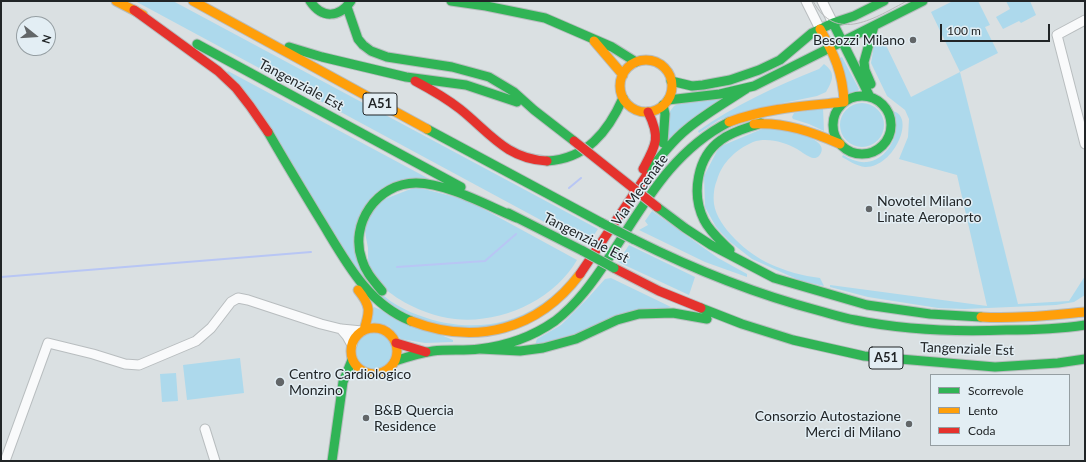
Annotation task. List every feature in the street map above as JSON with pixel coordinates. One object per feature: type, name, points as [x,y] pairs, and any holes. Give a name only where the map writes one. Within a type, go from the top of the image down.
[{"type":"main road","name":"Tangenziale Est","points":[[116,1],[517,218],[660,291],[742,324],[778,336],[864,356],[996,367],[1085,359]]},
{"type":"main road","name":"Tangenziale Est","points":[[193,1],[266,40],[283,52],[602,223],[676,261],[722,280],[789,303],[854,319],[950,331],[1070,328],[1085,325]]},
{"type":"main road","points":[[310,1],[317,10],[326,14],[336,14],[358,1]]},
{"type":"main road","points":[[451,1],[545,18],[612,47],[636,62]]},
{"type":"main road","points":[[671,81],[692,86],[703,85],[730,80],[751,73],[780,60],[820,29],[854,16],[884,1]]},
{"type":"main road","points":[[658,160],[664,136],[666,103],[671,94],[671,81],[667,71],[659,64],[646,60],[636,62],[628,68],[623,75],[620,86],[623,98],[634,110],[648,112],[655,111],[666,103],[746,89],[754,86],[923,1]]},
{"type":"main road","points":[[349,5],[358,39],[363,45],[387,57],[452,67],[489,77],[514,92],[534,110],[657,207],[692,232],[711,245],[774,278],[841,298],[883,308],[930,314],[996,318],[1085,312]]},
{"type":"main road","points":[[134,10],[203,59],[236,88],[254,113],[308,198],[354,275],[369,292],[383,305],[403,318],[425,327],[449,333],[469,334],[490,332],[509,327],[528,319],[549,306],[565,292],[581,274],[622,211],[658,160],[686,130],[746,89]]},
{"type":"main road","points":[[833,23],[870,97],[880,103]]},
{"type":"main road","name":"Via Mecenate","points":[[699,141],[734,128],[761,123],[775,123],[792,126],[840,144],[848,150],[860,154],[871,152],[883,145],[888,136],[890,125],[887,111],[880,103],[864,66],[864,58],[874,26]]},
{"type":"main road","points":[[820,29],[838,63],[842,77],[844,102],[837,110],[833,124],[834,134],[840,144]]},
{"type":"main road","points":[[592,39],[623,75]]},
{"type":"main road","points":[[266,40],[322,57],[406,77],[466,85],[494,94],[534,110]]},
{"type":"main road","points":[[406,77],[445,98],[460,109],[498,143],[511,152],[539,162],[554,162],[576,155],[592,144],[608,129],[623,98]]},
{"type":"main road","name":"Via Mecenate","points":[[395,361],[426,352],[480,349],[497,346],[524,338],[542,329],[570,310],[590,286],[664,176],[699,141],[716,129],[729,122],[760,113],[844,102],[857,96],[870,97]]},
{"type":"main road","points":[[537,303],[543,300],[569,278],[647,161],[656,137],[656,129],[648,112]]},
{"type":"main road","points":[[739,260],[704,220],[696,194],[698,180],[700,169],[714,145],[729,135],[761,123]]},
{"type":"main road","points":[[390,297],[372,280],[365,268],[359,243],[359,228],[363,216],[378,196],[400,185],[416,183],[431,185],[450,191],[517,218]]},
{"type":"main road","points":[[308,198],[310,209],[322,235],[353,284],[368,304],[370,314],[363,331]]},
{"type":"main road","points":[[1065,314],[1080,304]]},
{"type":"main road","points":[[480,349],[542,349],[581,338],[618,320],[661,312],[682,313],[778,336]]},
{"type":"main road","points":[[422,315],[440,321],[459,323],[483,322]]},
{"type":"main road","points":[[374,328],[383,330],[391,335],[396,343],[397,355],[395,361],[390,368],[382,373],[373,375],[365,373],[357,368],[352,360],[352,345],[355,338],[363,331],[374,328]]},
{"type":"main road","name":"Via Mecenate","points":[[396,343],[426,352]]},
{"type":"main road","points":[[332,461],[339,401],[343,388],[343,382],[352,360]]},
{"type":"main road","points":[[996,367],[1013,372],[1058,371],[1085,368]]},
{"type":"main road","points":[[343,388],[350,381],[365,373]]},
{"type":"street","points":[[806,1],[820,29]]},
{"type":"street","points":[[822,1],[833,23]]},
{"type":"street","points":[[1085,20],[1057,35],[1085,144]]},
{"type":"street","points":[[5,461],[48,343],[93,354],[125,364],[138,365],[196,340],[211,328],[231,302],[238,298],[321,324],[341,329],[363,331]]},
{"type":"street","points":[[341,329],[352,345]]},
{"type":"street","points":[[205,429],[215,461]]},
{"type":"shaded area","points":[[135,1],[173,1],[598,229],[587,245]]},
{"type":"shaded area","points":[[953,1],[978,1],[990,25],[985,27],[998,53],[960,72],[931,12]]},
{"type":"shaded area","points":[[1006,1],[1030,1],[1036,15],[1021,23],[1019,21],[1003,29],[996,17],[1010,9]]},
{"type":"shaded area","points":[[882,37],[911,97],[960,72],[1018,304],[1069,301],[1085,276],[1085,295],[1074,302],[1056,305],[965,309],[938,308],[868,297],[830,287],[830,285],[987,306],[957,175],[899,159],[908,137],[909,119],[905,110],[887,96],[871,63],[874,45],[878,39]]},
{"type":"shaded area","points":[[842,57],[859,89],[857,93],[847,94],[840,58]]},
{"type":"shaded area","points":[[824,64],[828,67],[832,74],[832,80],[826,92],[817,96],[749,110],[719,120],[699,133],[698,131],[741,104],[787,82],[819,69]]},
{"type":"shaded area","points":[[228,71],[433,181],[405,180],[386,186],[374,195],[365,206],[359,220],[357,249],[361,264],[368,278],[390,301],[404,309],[433,320],[464,325],[479,325],[510,320],[524,314],[551,297],[571,279],[559,293],[543,306],[528,315],[495,326],[478,329],[460,329],[426,323],[397,309],[380,296],[358,273],[266,120],[253,101],[226,73]]},
{"type":"shaded area","points":[[731,94],[668,141],[668,114],[674,106],[682,102]]},
{"type":"shaded area","points":[[862,103],[874,107],[880,113],[884,125],[880,137],[874,143],[862,147],[850,143],[844,137],[840,125],[844,113],[850,107]]},
{"type":"shaded area","points":[[823,108],[824,131],[793,119],[792,117],[794,113]]},
{"type":"shaded area","points":[[892,111],[899,115],[902,122],[902,131],[899,141],[893,151],[885,159],[876,165],[865,167],[842,157],[843,155],[857,161],[867,162],[873,161],[883,154],[891,144],[896,132],[896,122]]},
{"type":"shaded area","points":[[762,129],[782,130],[807,136],[815,140],[820,145],[822,150],[819,156],[813,158],[807,156],[792,146],[770,140],[753,142],[741,148],[726,162],[719,173],[714,195],[716,213],[721,222],[735,239],[753,254],[782,269],[801,275],[820,278],[824,286],[801,281],[752,259],[729,241],[716,227],[705,207],[704,176],[719,147]]},
{"type":"shaded area","points":[[416,187],[467,200],[577,260],[555,287],[540,298],[508,313],[490,318],[473,320],[455,319],[426,312],[412,306],[399,299],[378,283],[370,272],[365,224],[377,202]]},
{"type":"shaded area","points":[[652,211],[718,258],[747,274],[747,277],[705,262],[639,230],[648,225],[645,221]]},
{"type":"shaded area","points":[[629,245],[695,277],[689,295],[618,262]]},
{"type":"shaded area","points":[[611,278],[671,307],[535,345],[537,339],[561,325],[605,279]]},
{"type":"shaded area","points":[[374,307],[453,340],[453,342],[425,343],[401,339],[389,326],[371,322]]},
{"type":"shaded area","points":[[378,333],[387,338],[391,344],[391,358],[387,364],[378,369],[370,369],[361,364],[357,358],[356,347],[361,338],[367,334]]},
{"type":"shaded area","points":[[240,358],[244,393],[187,400],[183,365]]},
{"type":"shaded area","points":[[176,373],[178,401],[162,402],[160,374]]},
{"type":"waterway","points":[[569,188],[581,178]]},
{"type":"waterway","points":[[397,267],[485,261],[516,234]]},
{"type":"waterway","points":[[1,277],[311,252]]},
{"type":"tram line","points":[[813,1],[822,14],[833,22],[845,25],[857,24],[870,20],[907,1]]},
{"type":"traffic: fast","points":[[310,1],[320,11],[330,14],[341,11],[351,1]]},
{"type":"traffic: fast","points":[[451,1],[486,6],[545,18],[612,47],[636,62]]},
{"type":"traffic: fast","points":[[671,81],[692,86],[703,85],[730,80],[759,70],[780,60],[812,33],[833,23],[854,16],[884,1]]},
{"type":"traffic: fast","points":[[668,100],[720,94],[754,86],[923,1]]},
{"type":"traffic: fast","points":[[347,7],[358,39],[371,51],[387,57],[452,67],[489,77],[514,92],[534,110],[574,141]]},
{"type":"traffic: fast","points":[[833,23],[870,97]]},
{"type":"traffic: fast","points":[[871,84],[865,70],[864,62],[874,26]]},
{"type":"traffic: fast","points":[[197,44],[461,187]]},
{"type":"traffic: fast","points":[[289,47],[322,57],[406,77],[466,85],[517,102]]},
{"type":"traffic: fast","points":[[646,176],[655,163],[681,134],[701,118],[746,89]]},
{"type":"traffic: fast","points":[[862,96],[873,98],[886,109],[889,114],[891,125],[889,136],[878,149],[873,152],[862,154],[851,152],[838,141],[835,136],[833,125],[835,114],[846,101],[851,98],[862,96]]},
{"type":"traffic: fast","points":[[547,161],[573,155],[594,142],[610,122],[623,98]]},
{"type":"traffic: fast","points":[[663,105],[665,114],[663,143]]},
{"type":"traffic: fast","points":[[395,361],[433,351],[473,350],[499,346],[537,332],[555,321],[577,300],[590,284],[646,201],[674,165],[708,134],[729,122]]},
{"type":"traffic: fast","points":[[730,250],[712,232],[704,220],[698,199],[697,188],[699,177],[706,156],[721,140],[736,132],[761,123]]},
{"type":"traffic: fast","points":[[427,129],[602,223]]},
{"type":"traffic: fast","points":[[268,132],[346,262],[357,277],[381,303],[395,313],[411,321]]},
{"type":"traffic: fast","points":[[382,291],[370,277],[362,260],[359,246],[359,233],[363,220],[370,208],[378,198],[389,190],[402,185],[416,183],[428,184],[454,191],[517,218]]},
{"type":"traffic: fast","points":[[657,207],[711,245],[774,278],[867,305],[930,314],[981,317]]},
{"type":"traffic: fast","points":[[508,213],[583,251]]},
{"type":"traffic: fast","points":[[602,223],[633,239]]},
{"type":"traffic: fast","points":[[633,239],[678,261],[748,289],[851,319],[911,328],[987,331],[1085,325]]},
{"type":"traffic: fast","points":[[583,251],[614,268]]},
{"type":"traffic: fast","points":[[701,308],[742,324],[793,340],[864,356],[995,367],[1058,363],[1085,359]]},
{"type":"traffic: fast","points":[[480,349],[520,351],[543,348],[576,339],[617,320],[639,314],[673,313],[707,319]]},
{"type":"traffic: fast","points":[[332,461],[343,382],[352,360]]},
{"type":"traffic: slow","points":[[116,1],[143,15]]},
{"type":"traffic: slow","points":[[193,1],[427,129]]},
{"type":"traffic: slow","points":[[729,122],[743,117],[771,111],[800,106],[844,102],[840,73],[830,47],[820,29]]},
{"type":"traffic: slow","points":[[594,41],[623,75]]},
{"type":"traffic: slow","points":[[646,60],[656,62],[664,68],[670,76],[672,86],[670,96],[664,104],[656,110],[646,112],[636,110],[628,104],[622,96],[620,86],[622,76],[628,68],[636,62],[646,60]]},
{"type":"traffic: slow","points":[[754,124],[787,126],[840,144]]},
{"type":"traffic: slow","points":[[411,321],[435,328],[459,332],[482,332],[504,328],[525,320],[545,308],[563,293],[580,274]]},
{"type":"traffic: slow","points":[[358,290],[365,300],[368,309],[364,330]]},
{"type":"traffic: slow","points":[[981,317],[1020,317],[1085,312]]},
{"type":"traffic: slow","points":[[369,328],[379,328],[387,332],[393,338],[397,346],[397,351],[397,356],[393,364],[387,370],[379,374],[369,374],[361,370],[355,364],[351,356],[351,346],[355,338],[361,332],[369,328]]},
{"type":"traffic: jam","points":[[134,10],[218,71],[236,88],[268,132]]},
{"type":"traffic: jam","points":[[415,81],[455,105],[489,135],[509,150],[533,159],[547,161]]},
{"type":"traffic: jam","points":[[643,169],[654,147],[656,135],[655,128],[648,112]]},
{"type":"traffic: jam","points":[[574,141],[657,207]]},
{"type":"traffic: jam","points":[[580,274],[646,176]]},
{"type":"traffic: jam","points":[[614,268],[659,291],[701,308]]},
{"type":"traffic: jam","points":[[396,343],[426,352]]},
{"type":"place","name":"Besozzi Milano","points":[[913,40]]},
{"type":"place","name":"Novotel Milano Linate Aeroporto","points":[[869,209]]},
{"type":"place","name":"Centro Cardiologico Monzino","points":[[280,382]]},
{"type":"place","name":"B&B Quercia Residence","points":[[366,418]]},
{"type":"place","name":"Consorzio Autostazione Merci di Milano","points":[[909,424]]}]
